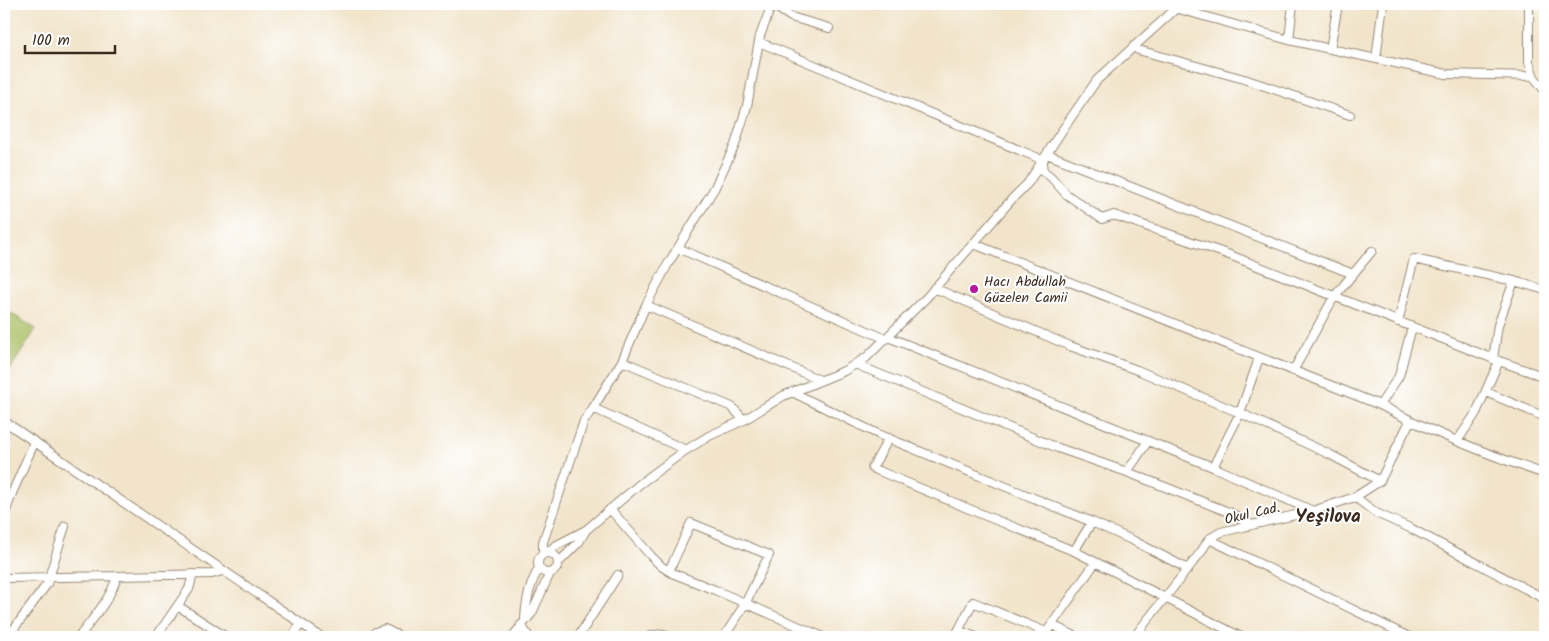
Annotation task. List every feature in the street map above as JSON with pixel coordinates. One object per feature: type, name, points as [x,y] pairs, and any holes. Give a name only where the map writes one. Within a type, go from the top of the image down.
[{"type":"street","points":[[546,553],[543,542],[584,421],[622,361],[646,305],[668,264],[714,189],[734,145],[747,106],[759,42],[771,4],[791,17],[829,28]]},
{"type":"street","points":[[1289,40],[1293,4]]},
{"type":"street","points":[[1330,49],[1338,4]]},
{"type":"street","points":[[1376,59],[1383,4]]},
{"type":"street","points":[[1529,4],[1529,62],[1533,76],[1545,91]]},
{"type":"street","points":[[529,637],[523,622],[531,586],[539,568],[538,560],[555,546],[586,530],[642,483],[686,450],[709,436],[744,420],[783,396],[844,371],[867,357],[934,288],[1028,183],[1043,162],[1060,132],[1097,80],[1178,6],[1289,40],[1446,74],[1533,76]]},
{"type":"street","points":[[759,42],[1036,157],[1043,162]]},
{"type":"street","points":[[1134,46],[1138,50],[1244,80],[1350,115]]},
{"type":"street","points":[[1047,154],[1353,274]]},
{"type":"street","points":[[1043,162],[1042,170],[1066,194],[1102,219],[1114,215],[1226,254],[1496,360],[1545,375]]},
{"type":"street","points":[[974,244],[1380,405],[1410,420],[1545,474]]},
{"type":"street","points":[[678,248],[887,338],[1213,467],[1314,511]]},
{"type":"street","points":[[1293,371],[1334,297],[1372,251]]},
{"type":"street","points":[[1398,322],[1414,259],[1514,281],[1545,290]]},
{"type":"street","points":[[1458,440],[1472,420],[1486,392],[1496,360],[1498,325],[1514,281]]},
{"type":"street","points":[[934,288],[1070,346],[1137,370],[1240,414],[1329,454],[1380,481],[1410,420]]},
{"type":"street","points":[[646,305],[820,380]]},
{"type":"street","points":[[1380,405],[1399,376],[1412,327]]},
{"type":"street","points":[[1213,467],[1240,414],[1259,358]]},
{"type":"street","points":[[622,361],[732,407],[744,420]]},
{"type":"street","points":[[855,364],[1058,448],[1127,472],[1231,513],[1252,525]]},
{"type":"street","points":[[792,392],[889,438],[1092,522],[1188,569]]},
{"type":"street","points":[[1486,392],[1545,417]]},
{"type":"street","points":[[594,408],[686,450]]},
{"type":"street","points":[[4,423],[321,637]]},
{"type":"street","points":[[889,438],[872,468],[1074,551],[1241,637]]},
{"type":"street","points":[[1127,472],[1148,441]]},
{"type":"street","points":[[4,516],[34,443]]},
{"type":"street","name":"Okul Cad.","points":[[1209,539],[1222,532],[1314,511],[1355,497],[1380,481]]},
{"type":"street","points":[[1355,497],[1376,513],[1410,528],[1545,599]]},
{"type":"street","points":[[610,509],[651,556],[669,571],[823,637]]},
{"type":"street","points":[[1074,551],[1092,522]]},
{"type":"street","points":[[669,571],[691,523],[769,555],[745,604],[724,637]]},
{"type":"street","points":[[10,634],[43,590],[49,577],[64,526]]},
{"type":"street","points":[[512,637],[532,613],[550,573],[557,568],[558,563],[579,542],[586,530]]},
{"type":"street","points":[[1134,637],[1188,569],[1209,539],[1409,637]]},
{"type":"street","points":[[546,553],[555,555],[558,563]]},
{"type":"street","points":[[976,637],[957,634],[973,602],[1045,635],[1096,563]]},
{"type":"street","points":[[539,568],[542,572],[550,573]]},
{"type":"street","points":[[4,578],[212,574],[222,571]]},
{"type":"street","points":[[156,637],[191,585],[194,574]]},
{"type":"street","points":[[578,637],[618,575]]},
{"type":"street","points":[[79,637],[109,596],[117,576]]},
{"type":"street","points":[[178,606],[225,637]]},
{"type":"street","points":[[292,637],[301,624]]},
{"type":"street","points":[[1052,625],[1077,637]]},
{"type":"street","points":[[371,637],[375,632],[382,629],[391,631],[401,637]]},
{"type":"street","points":[[648,637],[656,634],[671,637]]},
{"type":"green space","points":[[4,309],[36,329],[4,379]]},
{"type":"place","name":"Hacı Abdullah Güzelen Camii","points":[[974,289]]},
{"type":"district","name":"Yeşilova","points":[[1328,515]]}]
